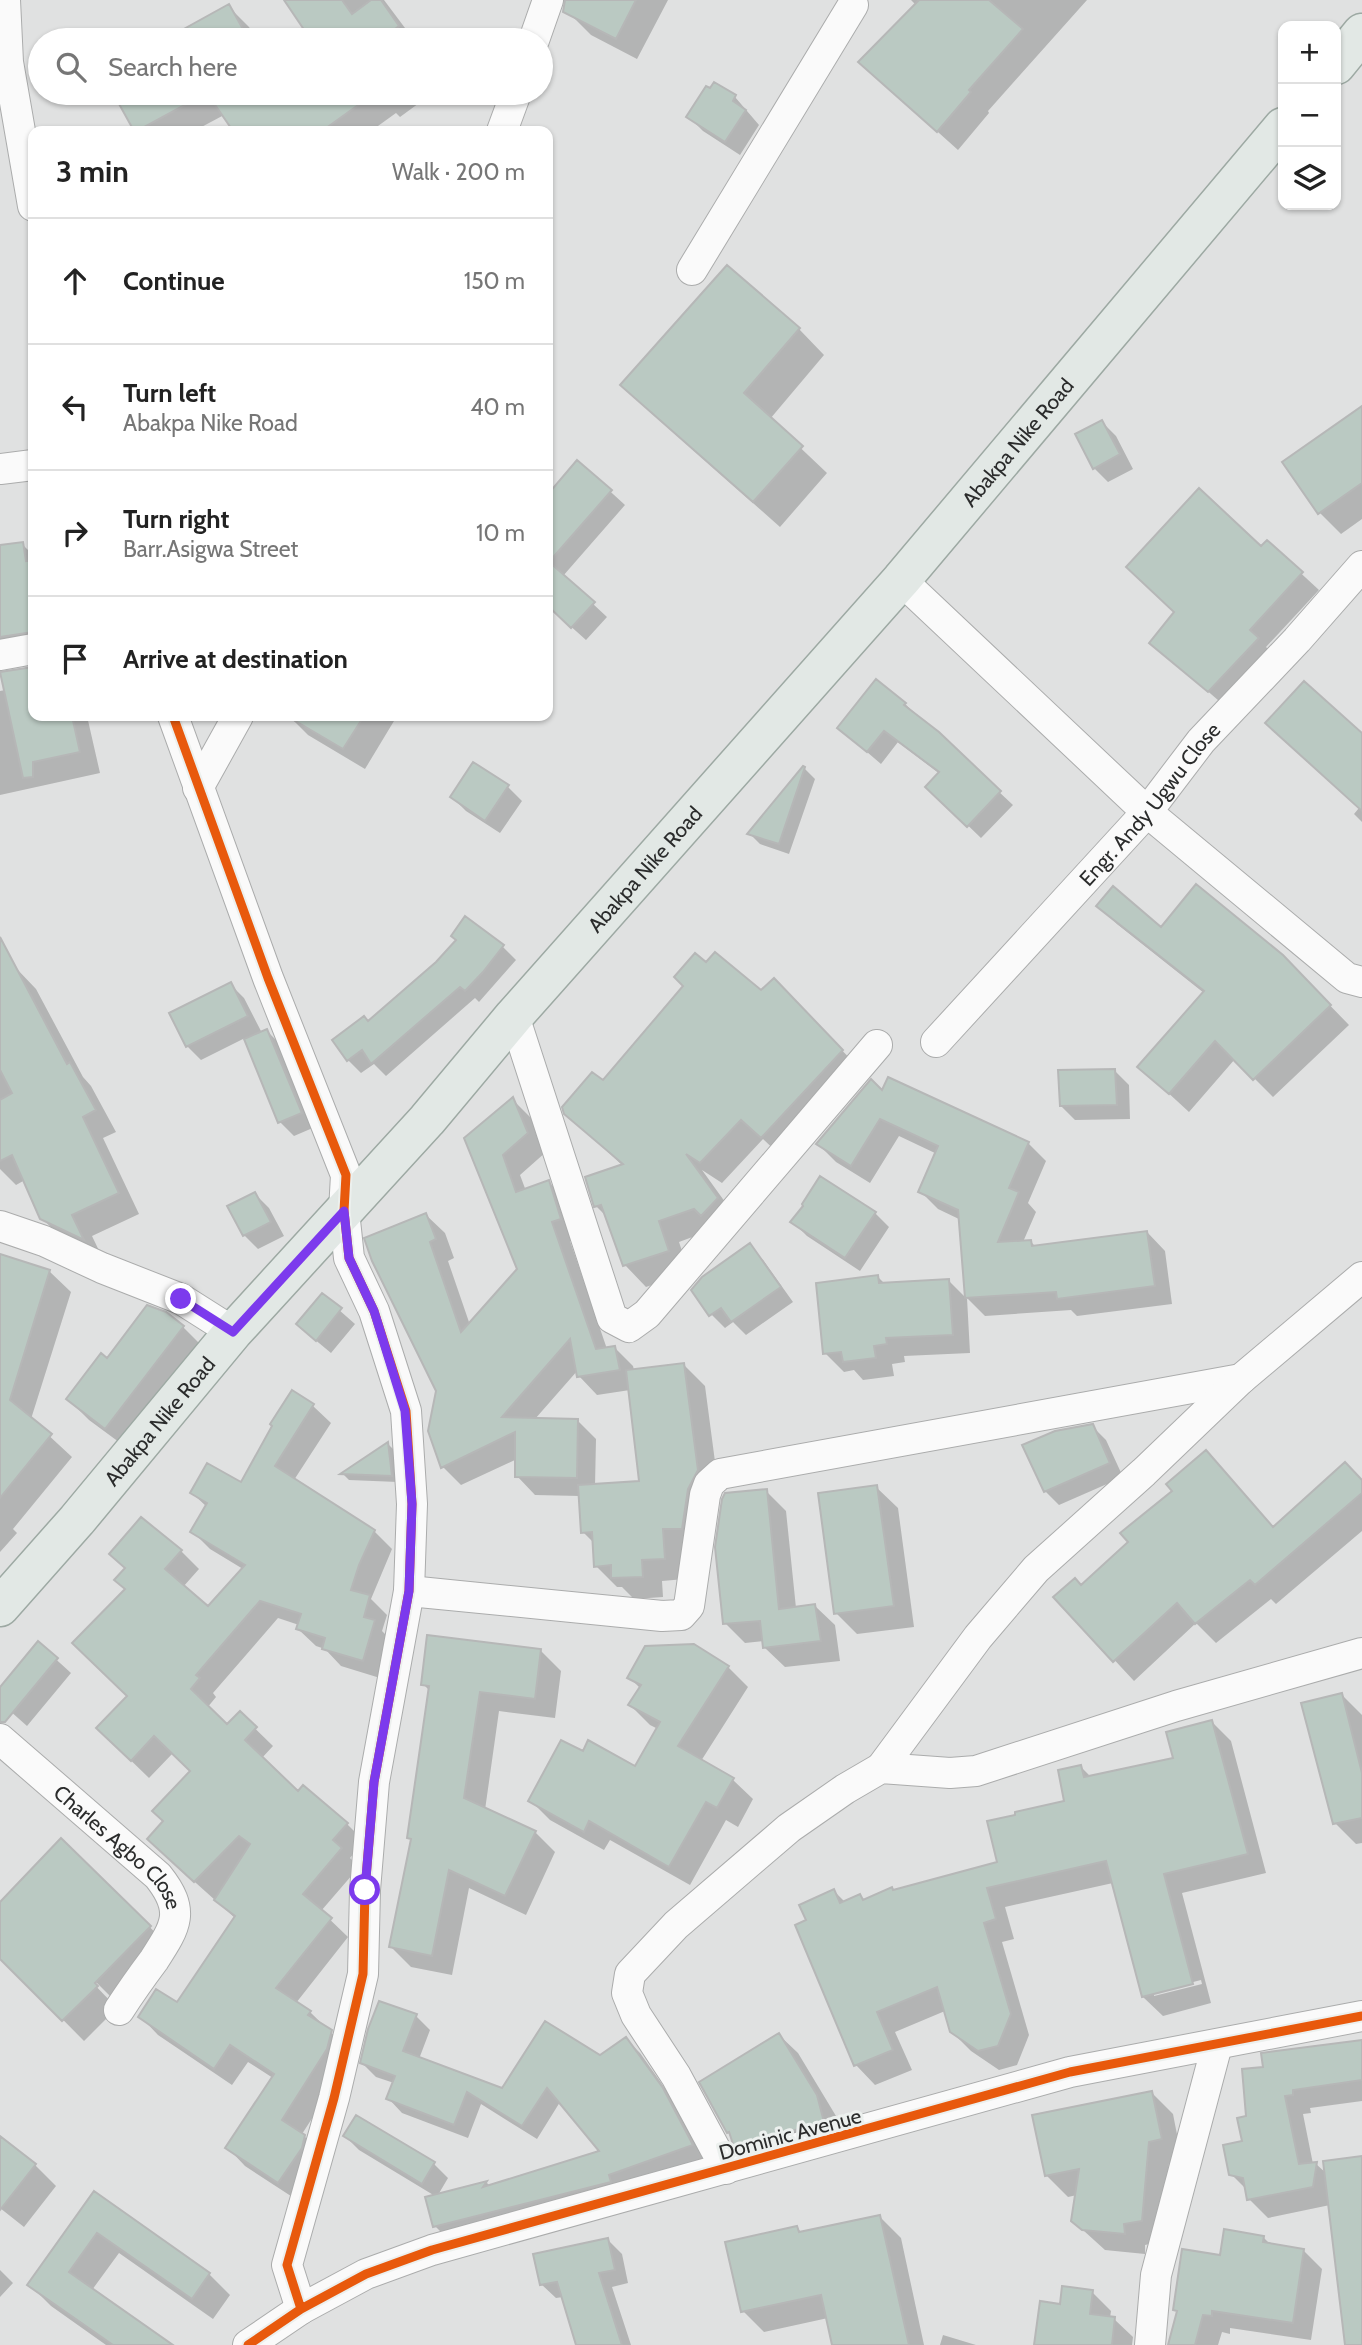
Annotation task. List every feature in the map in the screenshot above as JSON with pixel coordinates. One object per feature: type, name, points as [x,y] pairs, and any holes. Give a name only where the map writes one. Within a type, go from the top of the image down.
[{"type":"main road","points":[[1341,59],[1362,33]]},
{"type":"main road","name":"Abakpa Nike Road","points":[[0,1606],[77,1520],[233,1332],[427,1120],[514,1016],[901,580],[1278,133]]},
{"type":"street","points":[[5,0],[4,62],[28,181]]},
{"type":"street","points":[[538,28],[548,0]]},
{"type":"street","points":[[692,270],[851,2]]},
{"type":"street","points":[[504,126],[512,105]]},
{"type":"street","points":[[0,469],[28,466]]},
{"type":"street","name":"Engr. Andy Ugwu Close","points":[[936,1042],[1147,812],[1201,741],[1297,640],[1362,566]]},
{"type":"street","points":[[901,580],[1147,812],[1347,978],[1362,982]]},
{"type":"street","points":[[0,655],[28,650]]},
{"type":"street","points":[[175,721],[305,1075],[346,1175],[344,1211],[349,1258],[374,1311],[405,1411],[412,1504],[409,1591],[374,1782],[365,1890],[362,1974],[334,2098],[287,2265],[301,2309]]},
{"type":"street","points":[[198,788],[236,721]]},
{"type":"street","points":[[514,1016],[612,1318],[629,1327],[646,1314],[877,1045]]},
{"type":"street","points":[[0,1226],[44,1241],[102,1268],[181,1299],[233,1332]]},
{"type":"street","points":[[726,2169],[676,2076],[636,2015],[626,1993],[630,1974],[676,1925],[789,1828],[881,1768],[978,1637],[1036,1569],[1144,1472],[1241,1379],[1362,1277]]},
{"type":"street","points":[[409,1591],[662,1616],[681,1615],[689,1606],[705,1495],[709,1484],[720,1474],[1241,1379]]},
{"type":"street","points":[[881,1768],[950,1773],[976,1771],[1176,1706],[1362,1653]]},
{"type":"street","name":"Charles Agbo Close","points":[[0,1739],[158,1876],[170,1891],[175,1910],[174,1930],[119,2010]]},
{"type":"street","name":"Dominic Avenue","points":[[248,2345],[301,2309],[366,2274],[432,2250],[1070,2072],[1362,2016]]},
{"type":"street","points":[[1150,2345],[1156,2275],[1217,2045]]},
{"type":"building","points":[[284,0],[342,0],[352,14],[371,0],[381,0],[399,26],[396,28],[303,28]]},
{"type":"building","points":[[565,0],[636,0],[616,39],[563,12]]},
{"type":"building","points":[[919,0],[989,0],[1023,29],[969,90],[971,92],[937,132],[858,62]]},
{"type":"building","points":[[229,4],[242,28],[186,28]]},
{"type":"building","points":[[714,82],[736,95],[733,101],[746,110],[725,142],[686,117],[706,86],[710,88]]},
{"type":"building","points":[[120,105],[185,105],[146,126],[131,126]]},
{"type":"building","points":[[215,105],[358,105],[329,126],[230,126]]},
{"type":"building","points":[[727,265],[800,328],[744,393],[803,446],[753,502],[620,385]]},
{"type":"building","points":[[1362,406],[1362,483],[1318,514],[1282,462]]},
{"type":"building","points":[[1102,420],[1120,454],[1093,469],[1075,434]]},
{"type":"building","points":[[577,460],[612,490],[553,557],[553,488]]},
{"type":"building","points":[[1199,488],[1261,546],[1267,540],[1303,572],[1250,630],[1259,638],[1208,692],[1149,643],[1174,612],[1126,567]]},
{"type":"building","points":[[23,542],[28,561],[28,633],[0,637],[0,545]]},
{"type":"building","points":[[553,565],[595,602],[571,628],[553,611]]},
{"type":"building","points":[[28,668],[28,721],[73,721],[80,752],[33,762],[33,777],[23,778],[0,672]]},
{"type":"building","points":[[876,679],[939,732],[1001,791],[967,827],[925,787],[939,772],[884,731],[867,752],[837,728]]},
{"type":"building","points":[[1304,681],[1362,733],[1362,811],[1265,723]]},
{"type":"building","points":[[295,721],[361,721],[343,749]]},
{"type":"building","points":[[473,762],[509,785],[485,821],[450,797]]},
{"type":"building","points":[[803,766],[805,767],[779,844],[747,834]]},
{"type":"building","points":[[1196,884],[1283,955],[1331,1005],[1253,1080],[1215,1041],[1169,1094],[1137,1067],[1204,991],[1096,906],[1113,886],[1161,927]]},
{"type":"building","points":[[465,916],[504,945],[483,972],[465,991],[460,987],[371,1064],[362,1050],[347,1061],[332,1040],[364,1016],[368,1021],[436,962],[456,940],[451,936]]},
{"type":"building","points":[[0,937],[67,1064],[70,1062],[96,1110],[83,1117],[119,1193],[72,1215],[84,1240],[40,1219],[12,1155],[0,1161],[0,1100],[12,1093],[0,1070]]},
{"type":"building","points":[[715,952],[761,990],[774,978],[843,1050],[761,1138],[741,1120],[700,1163],[686,1154],[718,1198],[701,1216],[694,1209],[659,1221],[669,1251],[623,1266],[601,1205],[594,1207],[585,1177],[623,1164],[564,1114],[562,1107],[592,1072],[603,1080],[683,986],[674,977],[695,953],[706,962]]},
{"type":"building","points":[[231,982],[248,1016],[186,1047],[169,1013]]},
{"type":"building","points":[[267,1029],[302,1113],[278,1123],[244,1039]]},
{"type":"building","points":[[1115,1069],[1117,1105],[1060,1106],[1058,1070]]},
{"type":"building","points":[[888,1077],[1029,1142],[1009,1188],[1019,1192],[998,1242],[1031,1240],[1032,1246],[1147,1231],[1155,1286],[1057,1299],[1056,1292],[965,1298],[958,1210],[918,1192],[938,1146],[880,1119],[851,1166],[816,1144],[871,1079],[882,1090]]},
{"type":"building","points":[[513,1097],[528,1133],[503,1155],[516,1192],[549,1180],[561,1219],[552,1222],[596,1349],[615,1346],[620,1370],[577,1377],[570,1339],[502,1417],[578,1419],[577,1478],[515,1477],[515,1432],[441,1468],[428,1431],[436,1391],[372,1261],[364,1238],[426,1213],[436,1239],[430,1242],[461,1332],[517,1269],[464,1138]]},
{"type":"building","points":[[820,1176],[876,1212],[845,1258],[790,1222],[803,1206]]},
{"type":"building","points":[[255,1192],[271,1222],[243,1236],[227,1206]]},
{"type":"building","points":[[750,1243],[781,1287],[731,1322],[721,1308],[709,1316],[691,1290],[702,1277]]},
{"type":"building","points":[[0,1254],[50,1270],[10,1400],[52,1434],[0,1498]]},
{"type":"building","points":[[878,1275],[879,1283],[949,1279],[953,1335],[886,1338],[887,1344],[874,1346],[876,1358],[843,1362],[841,1352],[823,1354],[816,1283]]},
{"type":"building","points":[[322,1293],[342,1308],[316,1341],[296,1324]]},
{"type":"building","points":[[147,1305],[166,1312],[184,1326],[105,1429],[66,1399],[101,1353],[107,1358]]},
{"type":"building","points":[[684,1363],[698,1470],[688,1489],[682,1529],[663,1529],[665,1559],[642,1560],[643,1577],[611,1578],[611,1565],[594,1567],[592,1532],[581,1533],[578,1485],[639,1481],[626,1370]]},
{"type":"building","points":[[292,1390],[314,1404],[275,1466],[375,1530],[351,1590],[370,1595],[364,1617],[375,1620],[363,1661],[322,1649],[325,1638],[296,1629],[301,1614],[260,1601],[196,1675],[200,1678],[191,1689],[227,1724],[240,1711],[257,1727],[245,1740],[298,1791],[303,1785],[348,1823],[333,1840],[342,1848],[303,1894],[332,1918],[276,1988],[311,2011],[308,2015],[332,2030],[327,2049],[282,2120],[305,2135],[302,2148],[278,2183],[225,2148],[274,2074],[230,2045],[214,2069],[138,2017],[156,1989],[177,2002],[235,1916],[214,1900],[250,1844],[239,1836],[194,1882],[147,1839],[163,1821],[152,1811],[190,1771],[154,1736],[131,1761],[96,1728],[127,1696],[72,1643],[125,1589],[114,1580],[125,1568],[109,1554],[141,1517],[182,1550],[165,1569],[208,1606],[245,1565],[190,1532],[207,1503],[190,1493],[207,1463],[241,1482],[272,1426],[270,1424]]},
{"type":"building","points":[[1093,1424],[1110,1463],[1044,1492],[1022,1445],[1055,1431]]},
{"type":"building","points":[[388,1442],[392,1476],[340,1474]]},
{"type":"building","points":[[1206,1450],[1273,1527],[1345,1462],[1362,1480],[1362,1493],[1255,1585],[1250,1580],[1195,1624],[1177,1603],[1113,1662],[1053,1597],[1075,1578],[1081,1585],[1128,1542],[1120,1533],[1172,1491],[1166,1484]]},
{"type":"building","points":[[877,1485],[894,1606],[834,1614],[818,1493]]},
{"type":"building","points":[[767,1489],[779,1609],[815,1604],[821,1641],[763,1648],[760,1621],[723,1624],[715,1547],[722,1499],[725,1493]]},
{"type":"building","points":[[427,1635],[541,1649],[535,1699],[480,1692],[464,1798],[536,1831],[505,1896],[449,1870],[432,1956],[389,1947],[411,1839],[407,1838],[429,1686],[421,1685]]},
{"type":"building","points":[[38,1641],[58,1658],[5,1722],[0,1722],[0,1687]]},
{"type":"building","points":[[694,1644],[729,1666],[678,1746],[734,1778],[717,1808],[706,1802],[669,1867],[589,1821],[584,1832],[528,1801],[561,1740],[583,1751],[588,1740],[635,1766],[660,1722],[628,1705],[641,1685],[627,1678],[645,1646]]},
{"type":"building","points":[[1342,1693],[1362,1773],[1362,1818],[1333,1824],[1301,1703]]},
{"type":"building","points":[[1212,1720],[1248,1854],[1164,1874],[1193,1984],[1142,1997],[1106,1861],[987,1888],[996,1919],[984,1923],[1011,2014],[998,2046],[978,2051],[950,2032],[937,1987],[877,2012],[893,2050],[854,2066],[795,1925],[806,1920],[799,1905],[834,1889],[840,1903],[860,1894],[863,1900],[892,1887],[893,1890],[997,1862],[987,1821],[1064,1801],[1058,1770],[1081,1765],[1084,1777],[1173,1758],[1166,1732]]},
{"type":"building","points":[[61,1838],[151,1926],[95,1983],[98,1986],[62,2021],[0,1959],[0,1902]]},
{"type":"building","points":[[379,2001],[417,2014],[403,2051],[502,2088],[545,2021],[600,2055],[626,2037],[663,2088],[693,2145],[609,2175],[611,2182],[433,2227],[425,2197],[487,2181],[483,2187],[599,2151],[547,2088],[522,2126],[467,2092],[454,2125],[386,2099],[395,2076],[360,2063],[368,2029]]},
{"type":"building","points":[[779,2033],[817,2095],[824,2122],[734,2147],[729,2132],[727,2133],[699,2082]]},
{"type":"building","points":[[1362,2040],[1362,2080],[1293,2090],[1293,2095],[1285,2096],[1299,2164],[1317,2162],[1313,2187],[1247,2200],[1243,2178],[1229,2175],[1223,2145],[1242,2141],[1237,2118],[1246,2116],[1242,2069],[1263,2067],[1261,2053]]},
{"type":"building","points":[[1152,2091],[1162,2139],[1149,2142],[1142,2221],[1124,2224],[1125,2234],[1082,2230],[1071,2221],[1079,2169],[1045,2176],[1032,2115]]},
{"type":"building","points":[[356,2115],[435,2162],[422,2184],[343,2136]]},
{"type":"building","points":[[0,2136],[36,2164],[0,2210]]},
{"type":"building","points":[[1362,2156],[1362,2345],[1345,2345],[1323,2161]]},
{"type":"building","points":[[94,2191],[210,2273],[192,2299],[97,2233],[69,2272],[173,2345],[113,2345],[27,2285]]},
{"type":"building","points":[[880,2215],[909,2345],[832,2345],[821,2295],[741,2312],[725,2242],[797,2226],[799,2232]]},
{"type":"building","points":[[1224,2229],[1264,2236],[1263,2242],[1304,2249],[1293,2323],[1212,2311],[1212,2316],[1203,2315],[1195,2345],[1168,2345],[1177,2311],[1173,2310],[1182,2249],[1220,2255]]},
{"type":"building","points":[[608,2238],[615,2270],[599,2273],[622,2345],[576,2345],[557,2282],[540,2285],[533,2254]]},
{"type":"building","points":[[1062,2286],[1093,2290],[1090,2314],[1115,2317],[1112,2345],[1034,2345],[1040,2301],[1060,2304]]},
{"type":"cycle path","points":[[175,721],[268,978],[346,1175],[344,1211],[349,1258],[374,1311],[406,1411],[412,1504],[409,1591],[374,1782],[365,1890],[363,1974],[334,2098],[287,2265],[301,2309]]},
{"type":"cycle path","points":[[248,2345],[301,2309],[366,2274],[432,2250],[1070,2072],[1362,2016]]},
{"type":"route","points":[[181,1299],[233,1332],[344,1211],[349,1258],[374,1311],[405,1411],[412,1504],[409,1591],[374,1782],[365,1890]]}]
